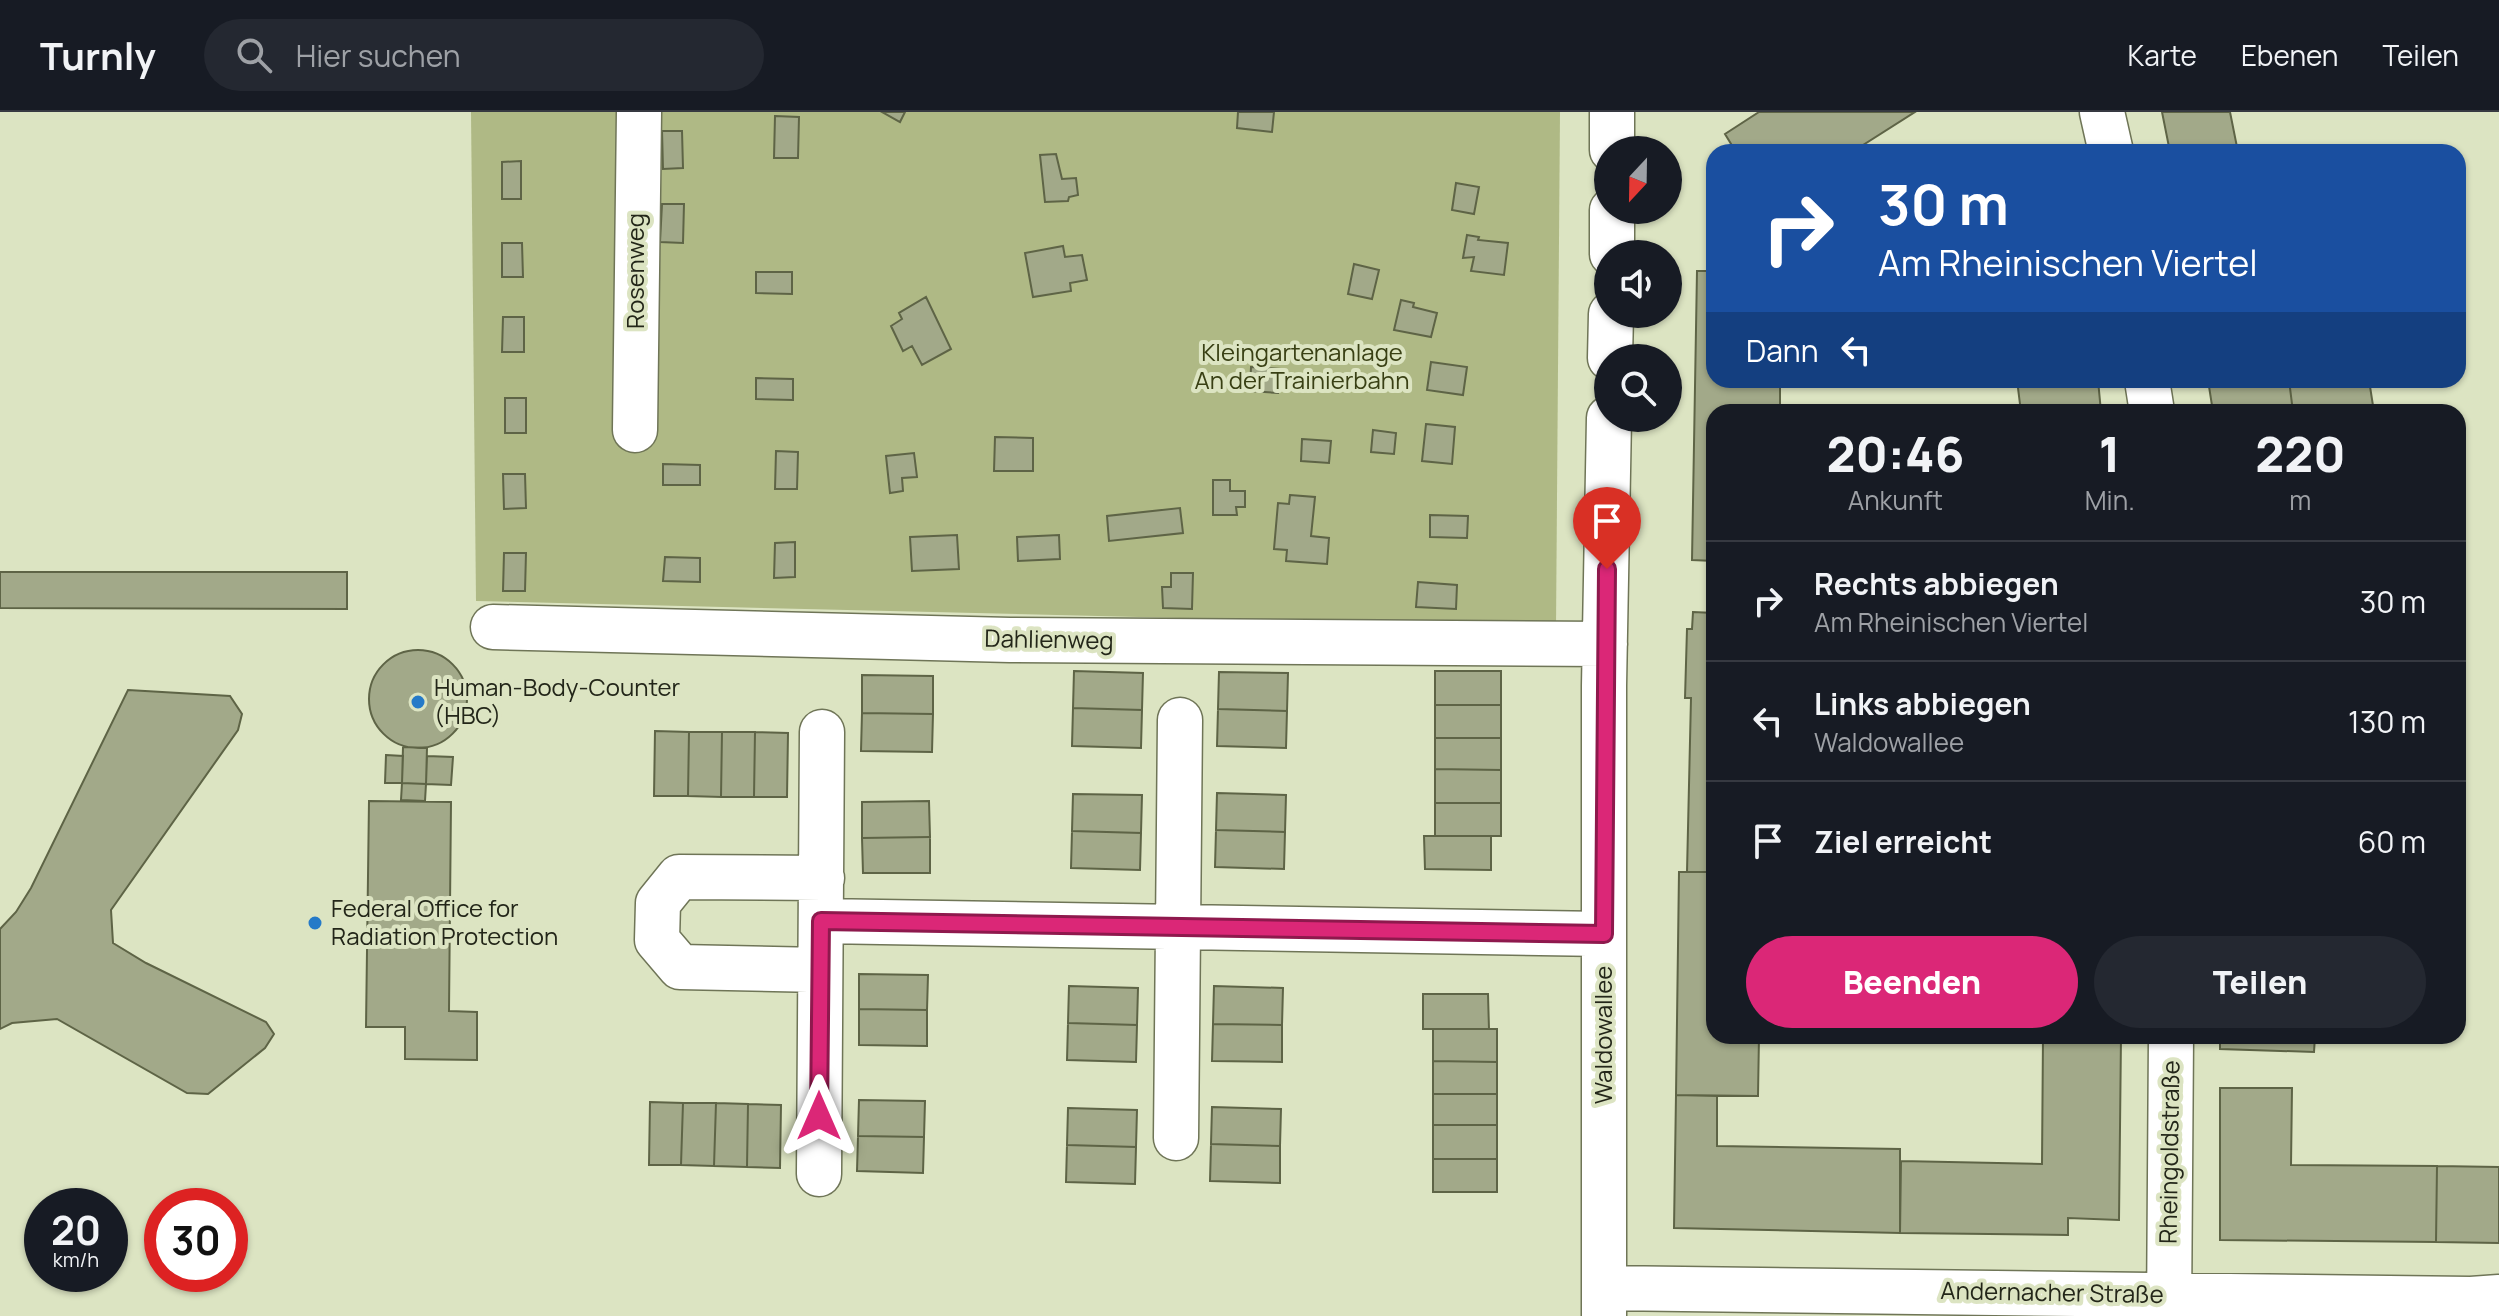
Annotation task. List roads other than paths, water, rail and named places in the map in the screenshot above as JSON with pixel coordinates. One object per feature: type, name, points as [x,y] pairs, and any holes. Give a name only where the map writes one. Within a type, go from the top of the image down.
[{"type":"street","name":"Rosenweg","points":[[635,430],[639,112]]},
{"type":"street","points":[[1612,112],[1612,136]]},
{"type":"street","points":[[2102,112],[2109,144]]},
{"type":"street","name":"Waldowallee","points":[[1604,1302],[1605,644],[1609,432]]},
{"type":"street","name":"Dahlienweg","points":[[493,627],[1010,640],[1605,644]]},
{"type":"street","points":[[1176,1138],[1180,720]]},
{"type":"street","points":[[819,1174],[822,732]]},
{"type":"street","points":[[820,970],[680,967],[657,940],[658,903],[679,877],[822,878]]},
{"type":"street","points":[[821,921],[1604,934]]},
{"type":"street","name":"Rheingoldstraße","points":[[2168,1305],[2171,1044]]},
{"type":"street","name":"Andernacher Straße","points":[[1604,1302],[2168,1305],[2499,1297]]},
{"type":"place","name":"Human-Body-Counter (HBC)","points":[[418,702]]},
{"type":"place","name":"Federal Office for Radiation Protection","points":[[315,923]]},
{"type":"park label","name":"Kleingartenanlage An der Trainierbahn","points":[[1302,367]]}]
